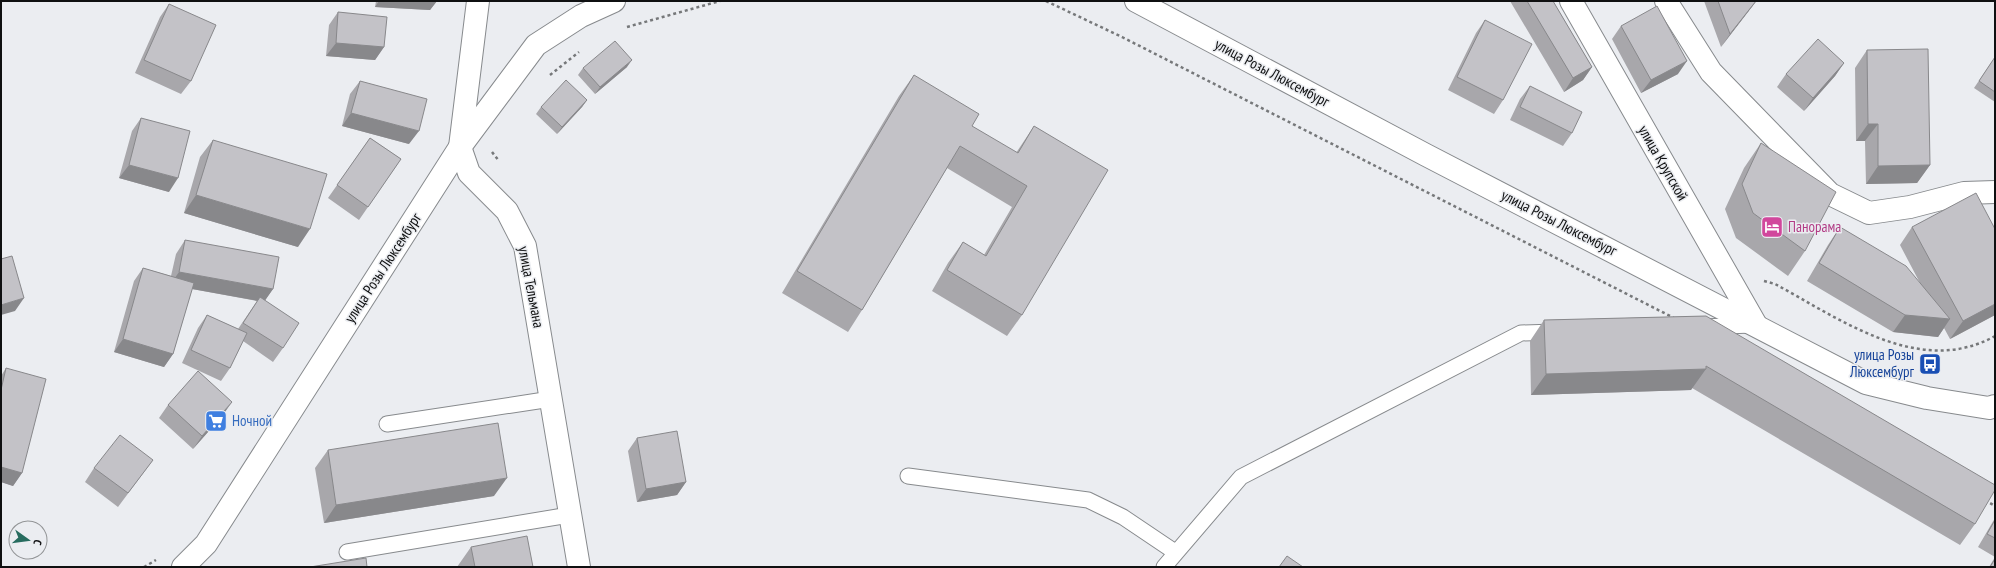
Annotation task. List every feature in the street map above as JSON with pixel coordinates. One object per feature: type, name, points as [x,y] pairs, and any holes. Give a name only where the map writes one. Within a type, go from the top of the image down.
[{"type":"street","name":"улица Тельмана","points":[[478,1],[460,147],[469,173],[507,211],[525,246],[569,516],[579,567]]},
{"type":"street","name":"улица Розы Люксембург","points":[[183,567],[206,544],[460,147],[536,45],[581,16],[614,1]]},
{"type":"street","name":"улица Розы Люксембург","points":[[1136,1],[1426,155],[1866,383],[1927,398],[1989,408],[1995,406]]},
{"type":"street","name":"улица Крупской","points":[[1571,1],[1756,325]]},
{"type":"street","points":[[1666,1],[1711,72],[1830,194],[1870,212],[1910,208],[1964,193],[1995,192]]},
{"type":"lane","points":[[1692,327],[1756,325]]},
{"type":"lane","points":[[1164,567],[1175,552],[1241,477],[1521,333],[1568,331]]},
{"type":"lane","points":[[387,424],[551,399]]},
{"type":"lane","points":[[908,476],[1088,500],[1123,517],[1175,552]]},
{"type":"lane","points":[[347,552],[569,516]]},
{"type":"path","points":[[620,28],[720,1]]},
{"type":"path","points":[[1046,1],[1136,44],[1692,327]]},
{"type":"path","points":[[544,80],[580,51]]},
{"type":"path","points":[[1727,274],[1775,284],[1854,327],[1896,344],[1932,351],[1962,348],[1985,342],[1995,336]]},
{"type":"path","points":[[1980,497],[1995,506]]},
{"type":"path","points":[[144,567],[160,557]]},
{"type":"building","points":[[1527,1],[1553,1],[1592,67],[1573,78]]},
{"type":"building","points":[[1718,1],[1756,1],[1730,34]]},
{"type":"building","points":[[169,4],[216,25],[191,81],[144,60]]},
{"type":"building","points":[[1657,6],[1687,61],[1651,80],[1621,26]]},
{"type":"building","points":[[338,12],[387,17],[384,47],[336,43]]},
{"type":"building","points":[[1485,20],[1532,44],[1503,100],[1457,77]]},
{"type":"building","points":[[1818,39],[1844,63],[1813,98],[1786,74]]},
{"type":"building","points":[[615,41],[632,60],[600,87],[583,68]]},
{"type":"building","points":[[1928,49],[1930,165],[1878,166],[1878,124],[1868,124],[1867,50]]},
{"type":"building","points":[[1995,57],[1995,92],[1979,81]]},
{"type":"building","points":[[914,75],[979,114],[972,126],[1018,153],[1034,126],[1108,170],[1022,315],[947,270],[963,242],[986,256],[1027,186],[960,146],[862,310],[797,271]]},
{"type":"building","points":[[566,80],[587,100],[562,127],[541,107]]},
{"type":"building","points":[[360,81],[427,99],[419,131],[351,113]]},
{"type":"building","points":[[1530,86],[1582,112],[1572,133],[1520,107]]},
{"type":"building","points":[[141,118],[190,131],[178,178],[129,165]]},
{"type":"building","points":[[370,138],[401,159],[368,207],[337,185]]},
{"type":"building","points":[[213,140],[327,174],[310,229],[196,195]]},
{"type":"building","points":[[1761,143],[1836,192],[1805,251],[1753,213],[1742,184]]},
{"type":"building","points":[[1976,193],[1995,229],[1995,304],[1963,321],[1912,227]]},
{"type":"building","points":[[1840,227],[1906,266],[1950,319],[1905,315],[1819,263]]},
{"type":"building","points":[[185,240],[279,257],[273,289],[179,272]]},
{"type":"building","points":[[12,256],[24,298],[1,305],[1,259]]},
{"type":"building","points":[[143,268],[194,283],[173,354],[123,339]]},
{"type":"building","points":[[260,297],[299,323],[283,348],[243,323]]},
{"type":"building","points":[[207,315],[247,333],[230,368],[191,350]]},
{"type":"building","points":[[1706,316],[1995,485],[1995,490],[1975,524],[1706,366],[1706,369],[1546,374],[1544,320]]},
{"type":"building","points":[[6,368],[46,379],[22,473],[1,467],[1,390]]},
{"type":"building","points":[[198,371],[232,402],[202,436],[168,405]]},
{"type":"building","points":[[498,423],[507,478],[336,505],[328,450]]},
{"type":"building","points":[[677,431],[686,482],[646,489],[637,438]]},
{"type":"building","points":[[120,435],[153,460],[128,493],[94,468]]},
{"type":"building","points":[[1995,520],[1995,538],[1987,534]]},
{"type":"building","points":[[527,536],[533,567],[475,567],[471,547]]},
{"type":"building","points":[[1287,556],[1303,567],[1279,567]]},
{"type":"building","points":[[366,558],[367,567],[310,567]]},
{"type":"building","points":[[1995,559],[1995,567],[1990,567]]},
{"type":"place","name":"Панорама","points":[[1772,227]]},
{"type":"place","name":"улица Розы Люксембург","points":[[1930,364]]},
{"type":"place","name":"Ночной","points":[[216,421]]}]
